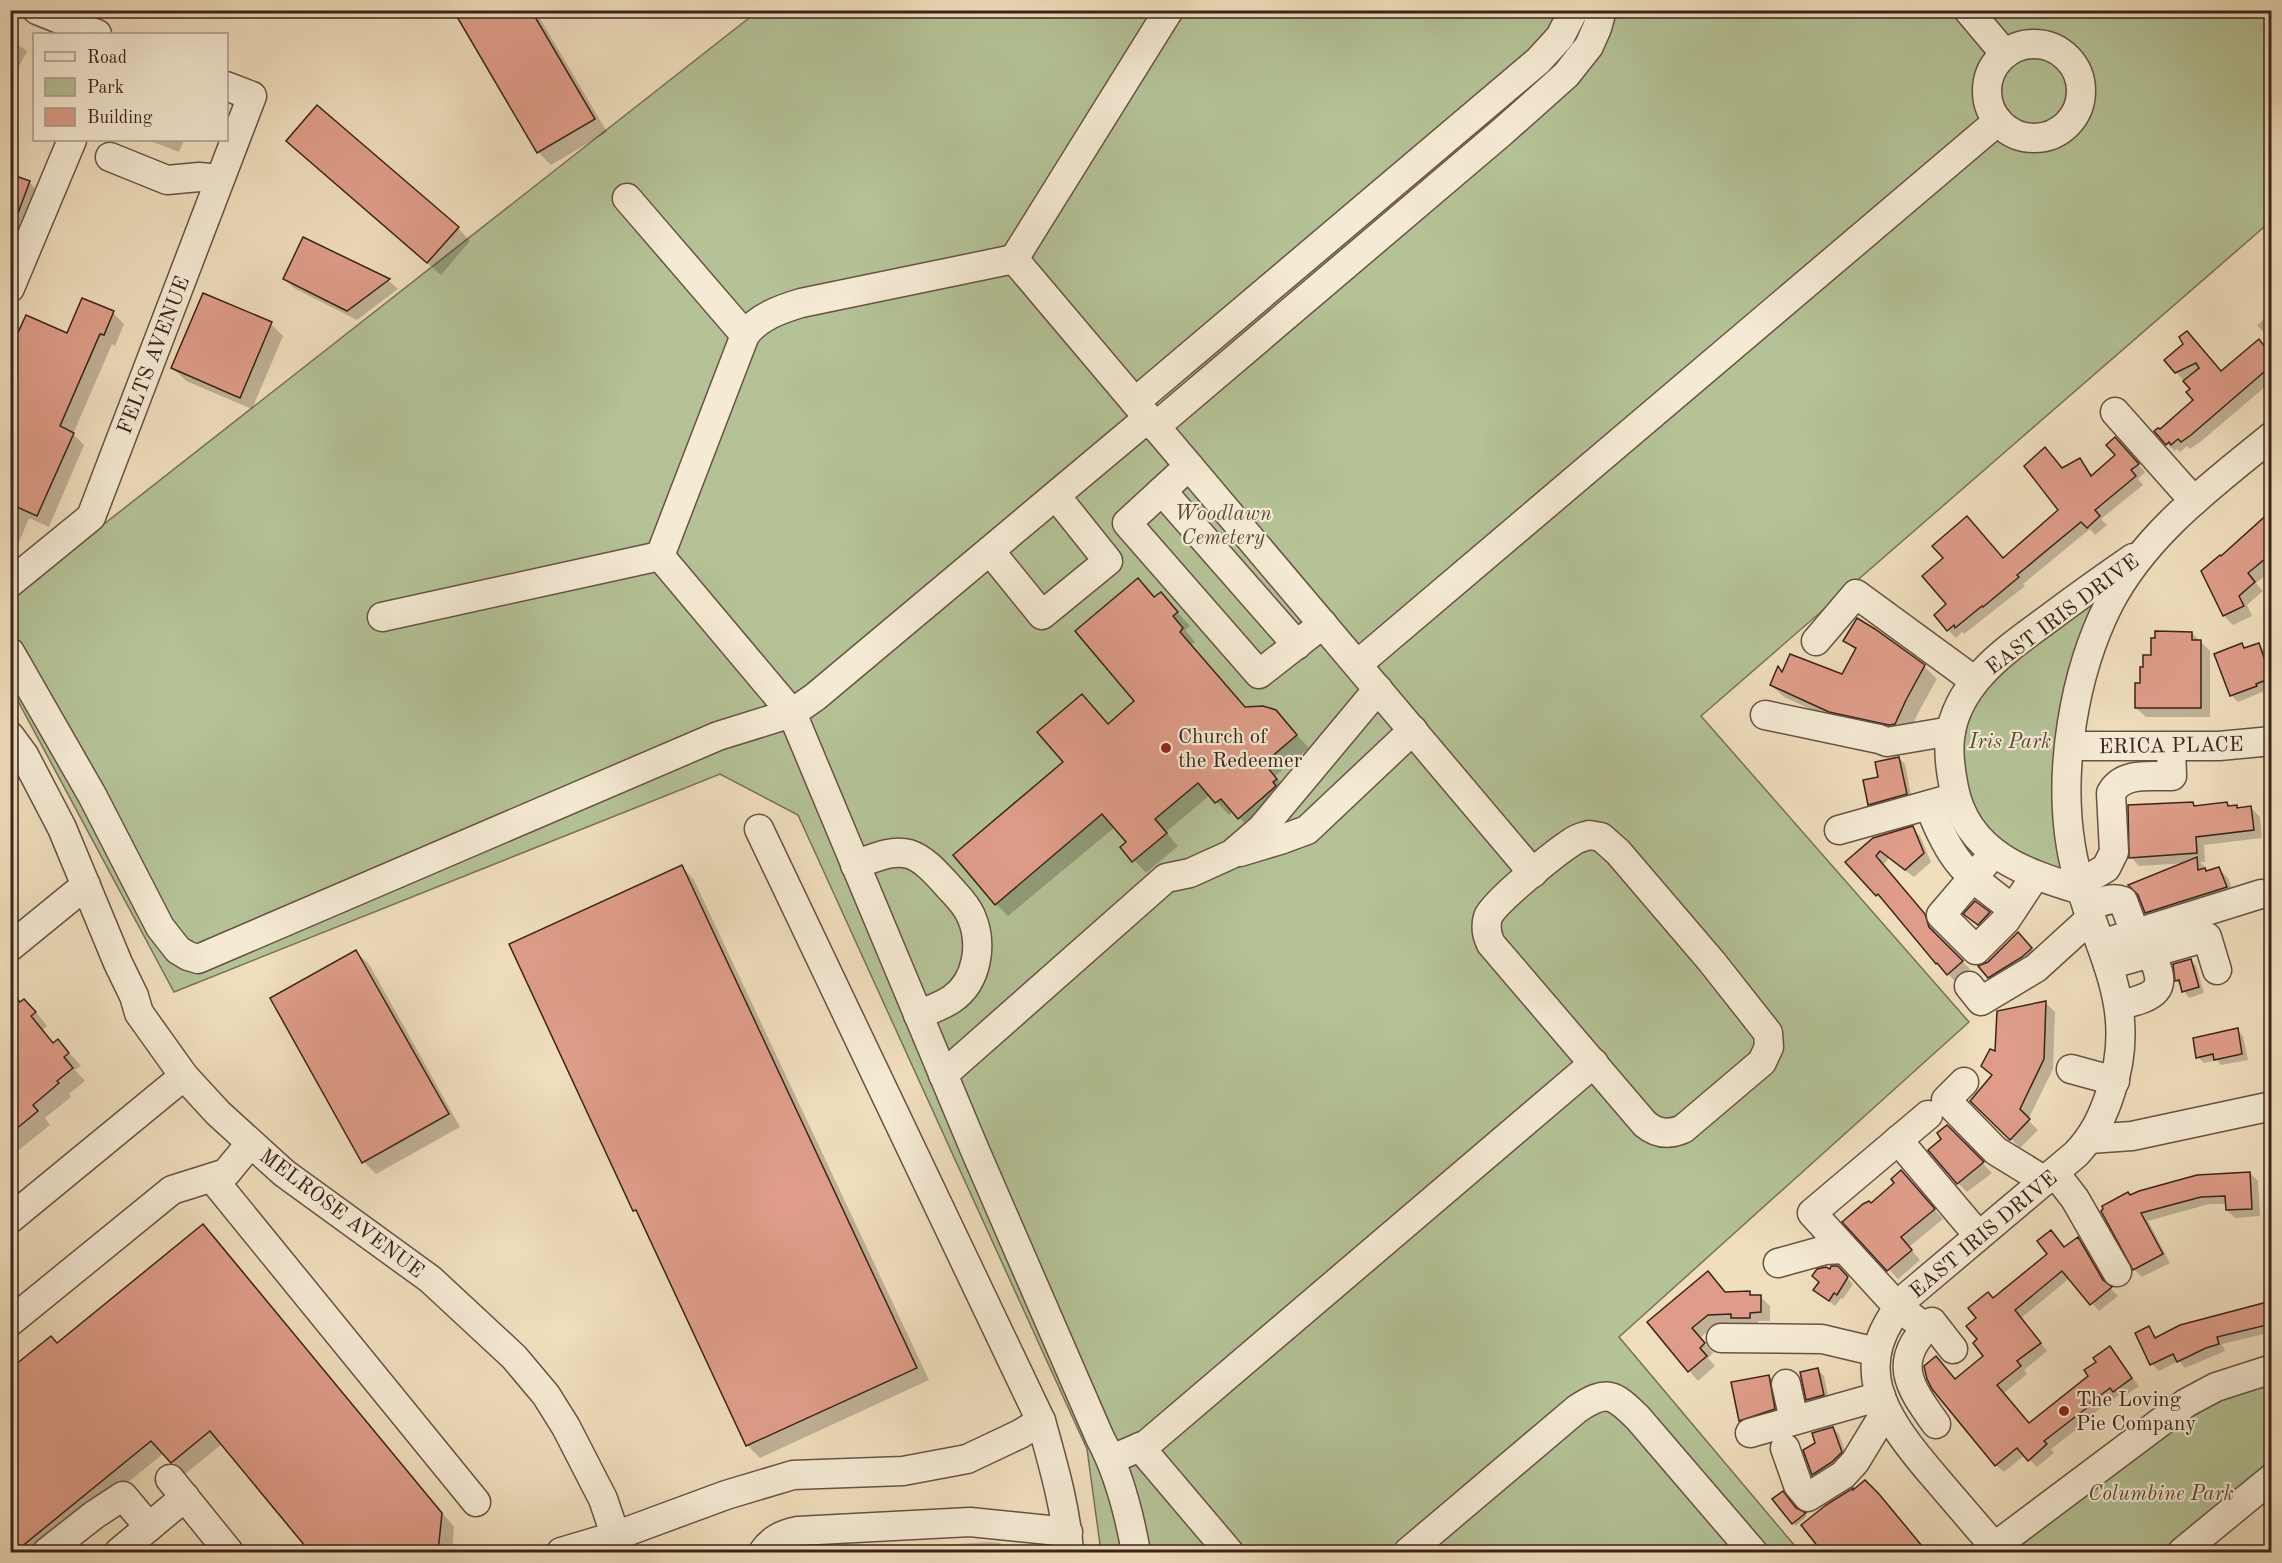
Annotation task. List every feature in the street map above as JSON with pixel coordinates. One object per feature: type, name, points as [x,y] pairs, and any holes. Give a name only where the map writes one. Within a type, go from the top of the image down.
[{"type":"street","points":[[37,10],[94,33]]},
{"type":"street","points":[[660,556],[745,335],[767,317],[801,303],[1014,259],[1170,10]]},
{"type":"street","points":[[10,652],[86,786],[159,927],[178,950],[188,957],[198,959],[718,736],[792,713],[815,697],[1056,496],[1146,416],[1538,61],[1560,37],[1574,10]]},
{"type":"street","points":[[1146,416],[1502,132],[1566,75],[1588,46],[1597,28],[1602,10]]},
{"type":"street","points":[[1968,10],[2005,54]]},
{"type":"street","points":[[2028,45],[2041,45],[2054,49],[2066,57],[2079,79],[2080,96],[2076,112],[2069,122],[2060,130],[2033,138],[2019,136],[2008,131],[1998,121],[1989,106],[1987,88],[1993,69],[2005,54],[2028,45]]},
{"type":"street","name":"FELTS AVENUE","points":[[10,583],[91,517],[220,179],[239,91]]},
{"type":"street","points":[[1358,664],[1998,121]]},
{"type":"street","points":[[10,288],[72,141]]},
{"type":"street","points":[[111,157],[166,180],[199,177],[220,179]]},
{"type":"street","points":[[627,198],[745,335]]},
{"type":"street","points":[[1014,259],[1533,873]]},
{"type":"street","points":[[2115,412],[2194,501]]},
{"type":"street","name":"EAST IRIS DRIVE","points":[[1888,1413],[1876,1371],[1877,1352],[1887,1323],[1898,1307],[1920,1284],[2050,1177],[2090,1139],[2104,1112],[2115,1081],[2121,1045],[2120,1005],[2091,918],[2068,826],[2070,746],[2079,687],[2109,604],[2148,548],[2194,501],[2271,436]]},
{"type":"street","points":[[1189,466],[1127,523],[1259,674],[1323,624]]},
{"type":"street","points":[[1162,491],[1296,645]]},
{"type":"street","points":[[990,551],[1042,615],[1108,561],[1056,496]]},
{"type":"street","name":"EAST IRIS DRIVE","points":[[2091,918],[2035,876],[1994,853],[1969,825],[1956,797],[1950,752],[1951,731],[1959,707],[1976,681],[2014,645],[2148,548]]},
{"type":"street","points":[[382,617],[660,556]]},
{"type":"street","points":[[660,556],[792,713],[943,1075],[1100,1438],[1112,1459],[1131,1525],[1136,1552]]},
{"type":"street","points":[[1816,641],[1857,594],[1976,681]]},
{"type":"street","points":[[1232,854],[1262,828],[1378,689]]},
{"type":"street","points":[[1765,715],[1887,742],[1951,731]]},
{"type":"street","points":[[943,1075],[1166,878],[1190,873],[1232,854],[1307,830],[1413,730]]},
{"type":"street","name":"MELROSE AVENUE","points":[[10,736],[44,791],[62,828],[134,996],[139,1013],[184,1076],[218,1113],[284,1173],[430,1279],[514,1357],[546,1395],[566,1427],[590,1472],[618,1544]]},
{"type":"street","name":"ERICA PLACE","points":[[2070,746],[2137,748],[2219,746],[2271,741]]},
{"type":"street","points":[[2091,918],[2102,872],[2114,852],[2111,793],[2117,784],[2125,779],[2172,776],[2171,747]]},
{"type":"street","points":[[2137,748],[2138,777]]},
{"type":"street","points":[[1839,831],[1956,797]]},
{"type":"street","points":[[1929,805],[1946,846],[1972,879],[2013,909]]},
{"type":"street","points":[[759,829],[1041,1421],[1052,1457],[1068,1542],[970,1521],[798,1531],[783,1534],[773,1540],[763,1552]]},
{"type":"street","points":[[1589,835],[1601,837],[1618,852],[1763,1025],[1769,1038],[1768,1052],[1758,1066],[1683,1129],[1671,1133],[1658,1132],[1645,1124],[1491,945],[1486,924],[1493,909],[1533,873],[1574,840],[1589,835]]},
{"type":"street","points":[[855,865],[892,853],[910,855],[935,872],[963,903],[971,916],[978,954],[972,973],[952,999],[918,1015]]},
{"type":"street","points":[[1994,853],[1941,915],[1976,950],[2006,920],[2035,876]]},
{"type":"street","points":[[10,947],[86,885]]},
{"type":"street","points":[[2143,943],[2261,894]]},
{"type":"street","points":[[1969,986],[1981,1001],[2020,980],[2091,918],[2108,899],[2117,898],[2123,901],[2159,975],[2152,995],[2120,1005]]},
{"type":"street","points":[[2091,918],[2143,943],[2207,937],[2217,970]]},
{"type":"street","points":[[1112,1459],[1147,1444],[1594,1063]]},
{"type":"street","points":[[2071,1069],[2115,1081]]},
{"type":"street","points":[[10,1219],[184,1076]]},
{"type":"street","points":[[1964,1082],[1946,1100],[1996,1151],[2050,1177],[2075,1198],[2117,1272]]},
{"type":"street","points":[[2090,1139],[2132,1136],[2271,1106]]},
{"type":"street","points":[[1926,1328],[1898,1307],[1812,1213],[1928,1114]]},
{"type":"street","points":[[1898,1140],[1978,1236]]},
{"type":"street","points":[[10,1322],[172,1190],[226,1173],[250,1144]]},
{"type":"street","points":[[212,1178],[476,1502]]},
{"type":"street","points":[[1778,1263],[1826,1250],[1844,1249]]},
{"type":"street","points":[[1750,1433],[1794,1420],[1888,1413],[1931,1417],[1915,1394],[1908,1374],[1908,1364],[1914,1342],[1932,1322],[1953,1349]]},
{"type":"street","points":[[1721,1338],[1822,1339],[1877,1352]]},
{"type":"street","points":[[1888,1413],[1996,1550],[2186,1403],[2216,1387],[2271,1369]]},
{"type":"street","points":[[1786,1384],[1794,1420]]},
{"type":"street","points":[[1408,1552],[1577,1409],[1590,1400],[1603,1396],[1619,1401],[1638,1418],[1753,1552]]},
{"type":"street","points":[[1785,1449],[1798,1485],[1808,1497],[1843,1475],[1855,1462],[1888,1413]]},
{"type":"street","points":[[561,1552],[618,1544],[726,1495],[793,1475],[903,1471],[967,1459],[1020,1434],[1041,1421]]},
{"type":"street","points":[[1140,1447],[1228,1552]]},
{"type":"street","points":[[2182,1552],[2271,1478]]},
{"type":"street","points":[[119,1552],[149,1527],[177,1488],[229,1552]]},
{"type":"street","points":[[46,1552],[123,1496],[149,1527]]},
{"type":"green space","name":"Woodlawn Cemetery","points":[[758,11],[2271,11],[2271,221],[1701,716],[1969,1022],[1619,1337],[1800,1552],[1101,1552],[1087,1449],[798,815],[720,774],[174,992],[11,688],[11,597]]},
{"type":"green space","name":"Iris Park","points":[[2089,603],[2095,609],[2065,870],[2045,871],[1981,826],[1960,771],[1968,710],[1980,691],[2030,645]]},
{"type":"green space","name":"Columbine Park","points":[[2271,1369],[2271,1477],[2181,1552],[1999,1552],[2110,1459]]},
{"type":"building","points":[[453,10],[531,10],[595,119],[537,153]]},
{"type":"building","points":[[317,105],[459,227],[427,263],[286,141]]},
{"type":"building","points":[[10,174],[30,181],[12,229],[10,229]]},
{"type":"building","points":[[303,237],[390,279],[347,311],[283,279]]},
{"type":"building","points":[[203,293],[272,322],[240,398],[171,368]]},
{"type":"building","points":[[82,298],[114,311],[104,335],[100,334],[60,426],[74,433],[37,516],[10,504],[10,350],[26,315],[67,333]]},
{"type":"building","points":[[2187,331],[2221,371],[2259,339],[2271,355],[2271,366],[2191,435],[2181,442],[2178,439],[2171,445],[2169,442],[2166,445],[2154,431],[2160,429],[2193,400],[2186,392],[2190,389],[2183,381],[2199,368],[2196,363],[2175,373],[2164,360],[2183,344],[2179,337]]},
{"type":"building","points":[[2115,437],[2139,464],[2131,470],[2136,476],[2095,510],[2100,516],[2087,528],[2081,522],[2017,575],[2019,577],[1983,607],[1955,628],[1954,625],[1947,631],[1934,615],[1946,604],[1922,576],[1943,558],[1932,546],[1967,516],[2003,558],[2058,510],[2024,466],[2045,447],[2062,468],[2080,458],[2091,476],[2115,455],[2106,445]]},
{"type":"building","points":[[2271,511],[2271,554],[2248,573],[2255,582],[2239,596],[2244,606],[2223,616],[2201,571]]},
{"type":"building","name":"Church of the Redeemer","points":[[1138,578],[1154,597],[1161,592],[1178,612],[1173,616],[1183,628],[1180,632],[1245,707],[1263,706],[1276,710],[1297,735],[1264,763],[1277,779],[1273,782],[1276,786],[1238,819],[1221,799],[1215,803],[1198,783],[1155,819],[1167,833],[1132,862],[1120,847],[1126,842],[1102,814],[995,905],[953,855],[1063,762],[1037,732],[1082,694],[1108,724],[1134,701],[1075,631]]},
{"type":"building","points":[[1857,618],[1925,665],[1895,724],[1889,725],[1829,712],[1770,685],[1778,666],[1782,672],[1790,654],[1842,674],[1856,648],[1843,641]]},
{"type":"building","points":[[2155,631],[2192,632],[2192,640],[2201,640],[2201,708],[2135,708],[2135,683],[2140,683],[2143,655],[2151,655],[2151,638],[2155,638]]},
{"type":"building","points":[[2242,643],[2244,648],[2259,643],[2271,678],[2230,696],[2214,654]]},
{"type":"building","points":[[1899,757],[1907,794],[1868,805],[1863,780],[1878,777],[1875,762]]},
{"type":"building","points":[[2193,802],[2194,806],[2227,802],[2228,806],[2237,805],[2237,808],[2251,806],[2254,830],[2196,837],[2197,853],[2129,858],[2128,805]]},
{"type":"building","points":[[1913,826],[1924,853],[1905,870],[1880,851],[1876,856],[1925,914],[1929,927],[1963,961],[1947,975],[1878,894],[1876,896],[1845,862],[1873,838]]},
{"type":"building","points":[[2197,857],[2198,870],[2205,868],[2206,871],[2219,867],[2227,887],[2145,913],[2138,895],[2128,885]]},
{"type":"building","points":[[682,865],[917,1368],[746,1446],[636,1210],[633,1211],[509,944]]},
{"type":"building","points":[[1975,901],[1990,912],[1978,925],[1963,914]]},
{"type":"building","points":[[2018,932],[2032,948],[2022,957],[1988,978],[1978,966],[1988,962]]},
{"type":"building","points":[[356,950],[449,1114],[362,1163],[270,998]]},
{"type":"building","points":[[2191,959],[2199,987],[2182,992],[2179,980],[2175,981],[2173,964]]},
{"type":"building","points":[[10,991],[20,1002],[24,999],[36,1012],[31,1016],[53,1043],[58,1039],[69,1053],[64,1057],[73,1068],[33,1105],[38,1111],[10,1134]]},
{"type":"building","points":[[2046,1001],[2044,1059],[2020,1109],[2030,1119],[2010,1140],[1970,1101],[1992,1075],[1981,1066],[1990,1049],[1995,1051],[1997,1011]]},
{"type":"building","points":[[2238,1028],[2242,1054],[2214,1060],[2213,1054],[2196,1058],[2193,1038]]},
{"type":"building","points":[[1947,1125],[1984,1162],[1957,1184],[1928,1150],[1941,1139],[1937,1133]]},
{"type":"building","points":[[1901,1170],[1935,1209],[1901,1237],[1912,1250],[1887,1271],[1842,1222],[1863,1204],[1869,1201],[1871,1203],[1894,1183],[1891,1179]]},
{"type":"building","points":[[2250,1172],[2252,1209],[2226,1210],[2225,1196],[2201,1197],[2141,1213],[2163,1254],[2133,1270],[2101,1211],[2102,1206],[2128,1192],[2130,1195],[2197,1175]]},
{"type":"building","points":[[203,1224],[442,1513],[438,1552],[310,1552],[210,1431],[171,1463],[151,1441],[15,1552],[10,1552],[10,1369],[51,1336],[57,1343]]},
{"type":"building","points":[[2051,1230],[2064,1247],[2078,1237],[2103,1280],[2112,1287],[2090,1305],[2062,1271],[2015,1310],[2041,1343],[2017,1361],[2021,1366],[1997,1385],[2029,1423],[2088,1376],[2084,1370],[2096,1362],[2093,1358],[2110,1346],[2132,1378],[2113,1392],[2110,1388],[2086,1406],[2088,1407],[2044,1441],[2047,1444],[2028,1461],[2017,1448],[1995,1466],[1932,1389],[1924,1366],[1936,1356],[1955,1379],[1983,1356],[1973,1343],[1977,1339],[1966,1326],[1976,1318],[1968,1308],[1988,1292],[1993,1298],[2047,1254],[2037,1241]]},
{"type":"building","points":[[1831,1266],[1838,1266],[1848,1277],[1837,1295],[1834,1293],[1829,1301],[1813,1290],[1819,1282],[1812,1276],[1817,1269],[1826,1267],[1830,1269]]},
{"type":"building","points":[[1708,1271],[1725,1292],[1750,1291],[1750,1295],[1761,1295],[1761,1312],[1750,1313],[1750,1318],[1731,1318],[1731,1314],[1708,1315],[1692,1328],[1705,1343],[1700,1348],[1707,1356],[1688,1372],[1647,1322]]},
{"type":"building","points":[[2271,1301],[2271,1324],[2217,1337],[2219,1344],[2177,1362],[2173,1354],[2150,1365],[2135,1333],[2149,1326],[2155,1338],[2180,1325]]},
{"type":"building","points":[[1818,1368],[1824,1395],[1806,1400],[1800,1372]]},
{"type":"building","points":[[1769,1375],[1775,1409],[1739,1421],[1731,1382]]},
{"type":"building","points":[[1833,1427],[1842,1452],[1832,1462],[1812,1475],[1803,1450],[1815,1443],[1812,1433]]},
{"type":"building","points":[[1865,1480],[1927,1552],[1822,1552],[1801,1525],[1826,1505],[1853,1488],[1853,1490]]},
{"type":"building","points":[[1783,1491],[1796,1508],[1806,1513],[1792,1524],[1772,1499]]},
{"type":"place","name":"Church of the Redeemer","points":[[1166,748]]},
{"type":"place","name":"The Loving Pie Company","points":[[2064,1411]]}]
